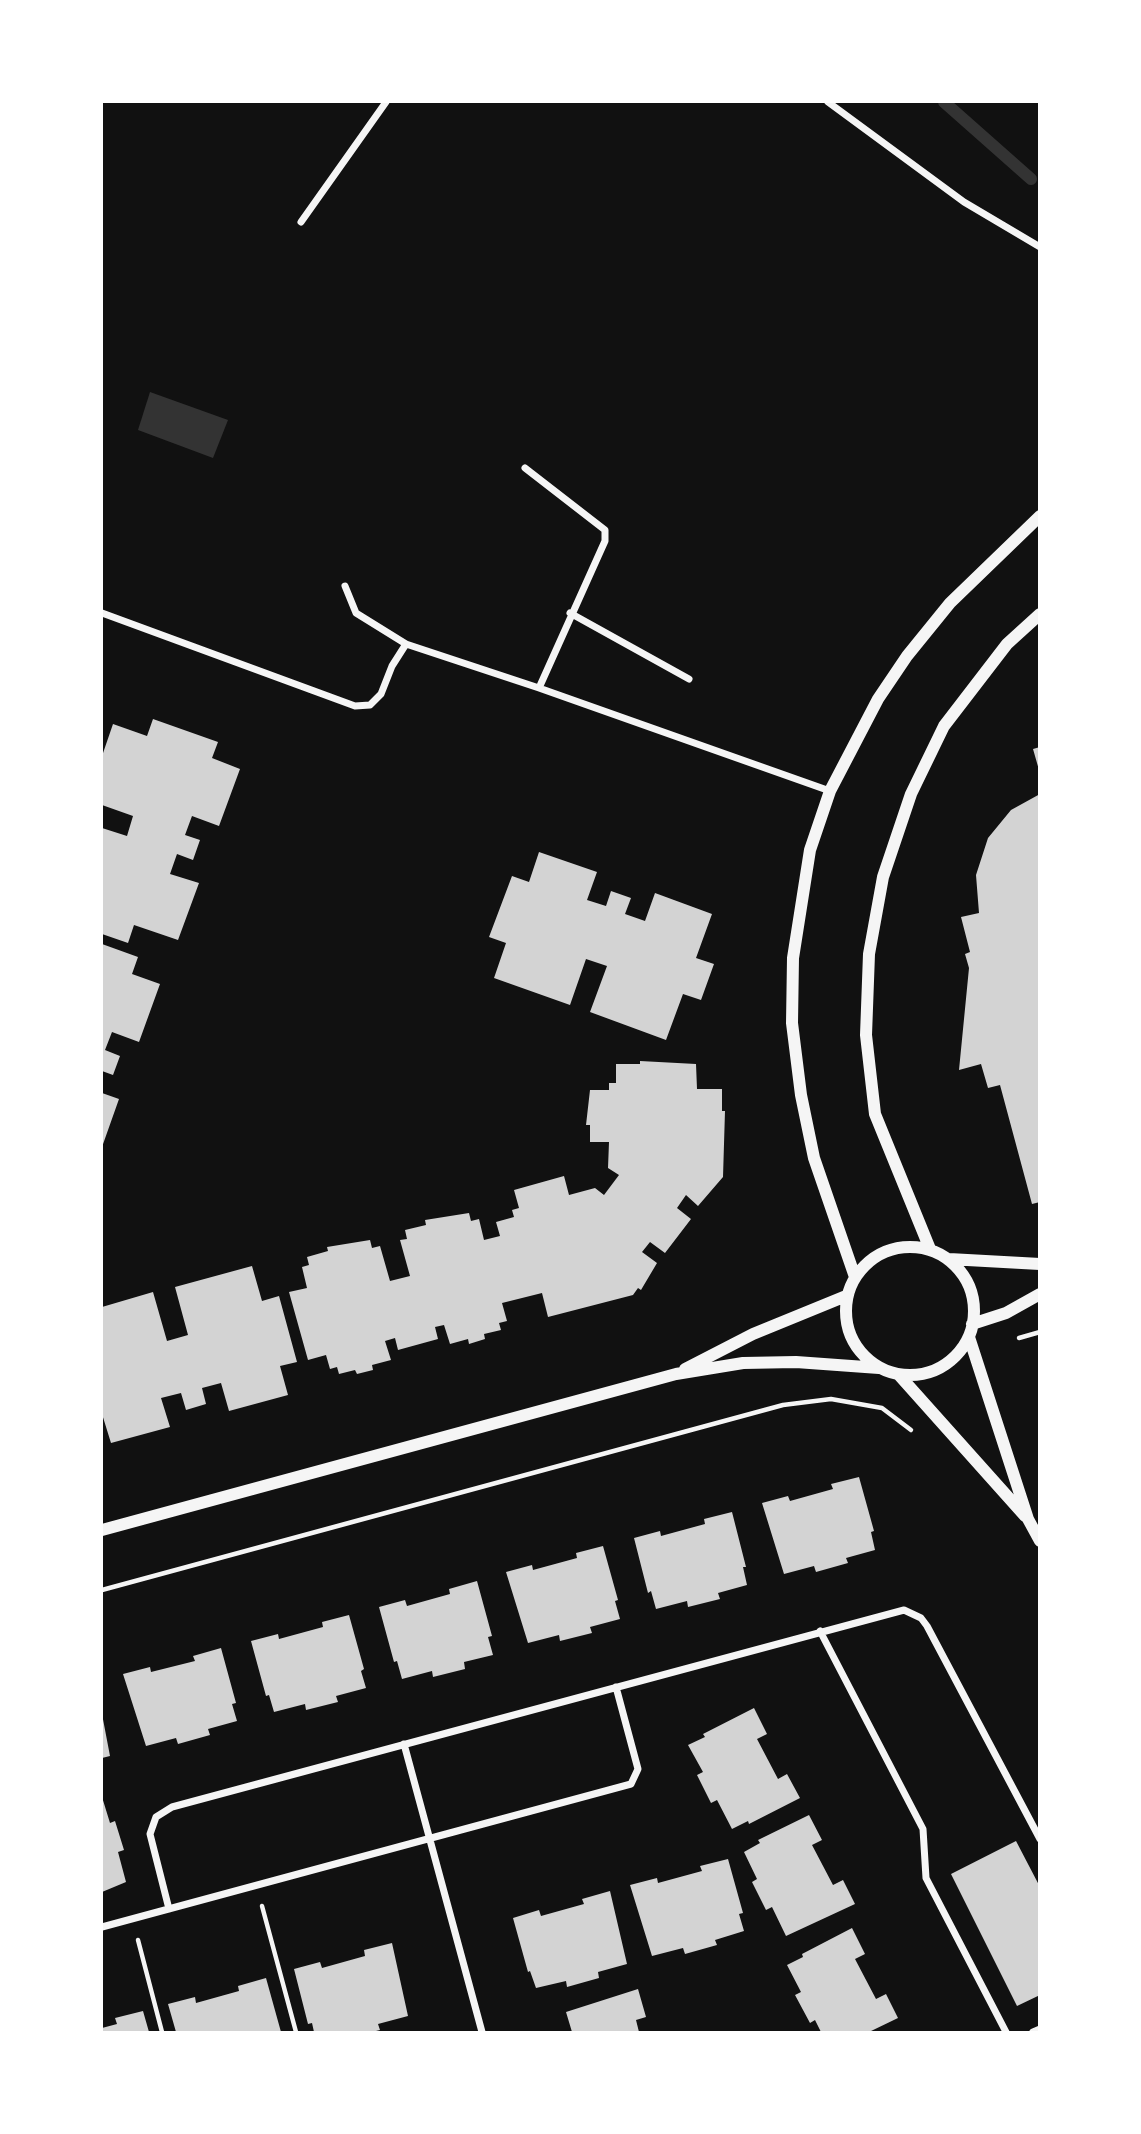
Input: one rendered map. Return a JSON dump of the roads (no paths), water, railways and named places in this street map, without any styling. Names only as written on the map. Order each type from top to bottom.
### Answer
[{"type":"street","points":[[301,222],[386,102]]},
{"type":"street","points":[[828,102],[964,202],[1040,247]]},
{"type":"street","points":[[526,468],[605,530],[605,541],[570,613],[539,688]]},
{"type":"street","points":[[855,1277],[814,1158],[801,1095],[792,1023],[793,958],[810,850],[830,791],[878,699],[907,656],[950,603],[1040,516]]},
{"type":"street","points":[[345,586],[356,613],[406,644],[830,791]]},
{"type":"street","points":[[102,613],[355,706],[370,705],[381,694],[392,666],[406,644]]},
{"type":"street","points":[[570,613],[689,679]]},
{"type":"street","points":[[930,1249],[875,1114],[866,1035],[869,954],[887,866],[911,794],[944,726],[1007,644],[1040,614]]},
{"type":"street","points":[[879,1368],[862,1355],[851,1337],[845,1317],[846,1296],[855,1277],[869,1261],[888,1250],[909,1246],[930,1249],[949,1259],[964,1275],[973,1295],[971,1330],[1028,1518],[1040,1541]]},
{"type":"street","points":[[949,1259],[1040,1264]]},
{"type":"street","points":[[102,1530],[676,1374],[743,1363],[796,1362],[879,1368],[899,1375],[920,1375],[940,1368],[958,1355],[971,1330],[1040,1294]]},
{"type":"street","points":[[676,1374],[753,1334],[846,1296]]},
{"type":"street","points":[[899,1375],[1028,1518]]},
{"type":"street","points":[[169,1909],[150,1834],[156,1818],[163,1811],[904,1610],[921,1618],[1040,1839]]},
{"type":"street","points":[[820,1631],[923,1829],[926,1878],[1006,2032]]},
{"type":"street","points":[[102,1927],[631,1784],[638,1769],[616,1687]]},
{"type":"street","points":[[404,1744],[482,2032]]},
{"type":"street","points":[[1033,2032],[1040,2029]]},
{"type":"waterway","points":[[944,102],[1031,179]]}]
